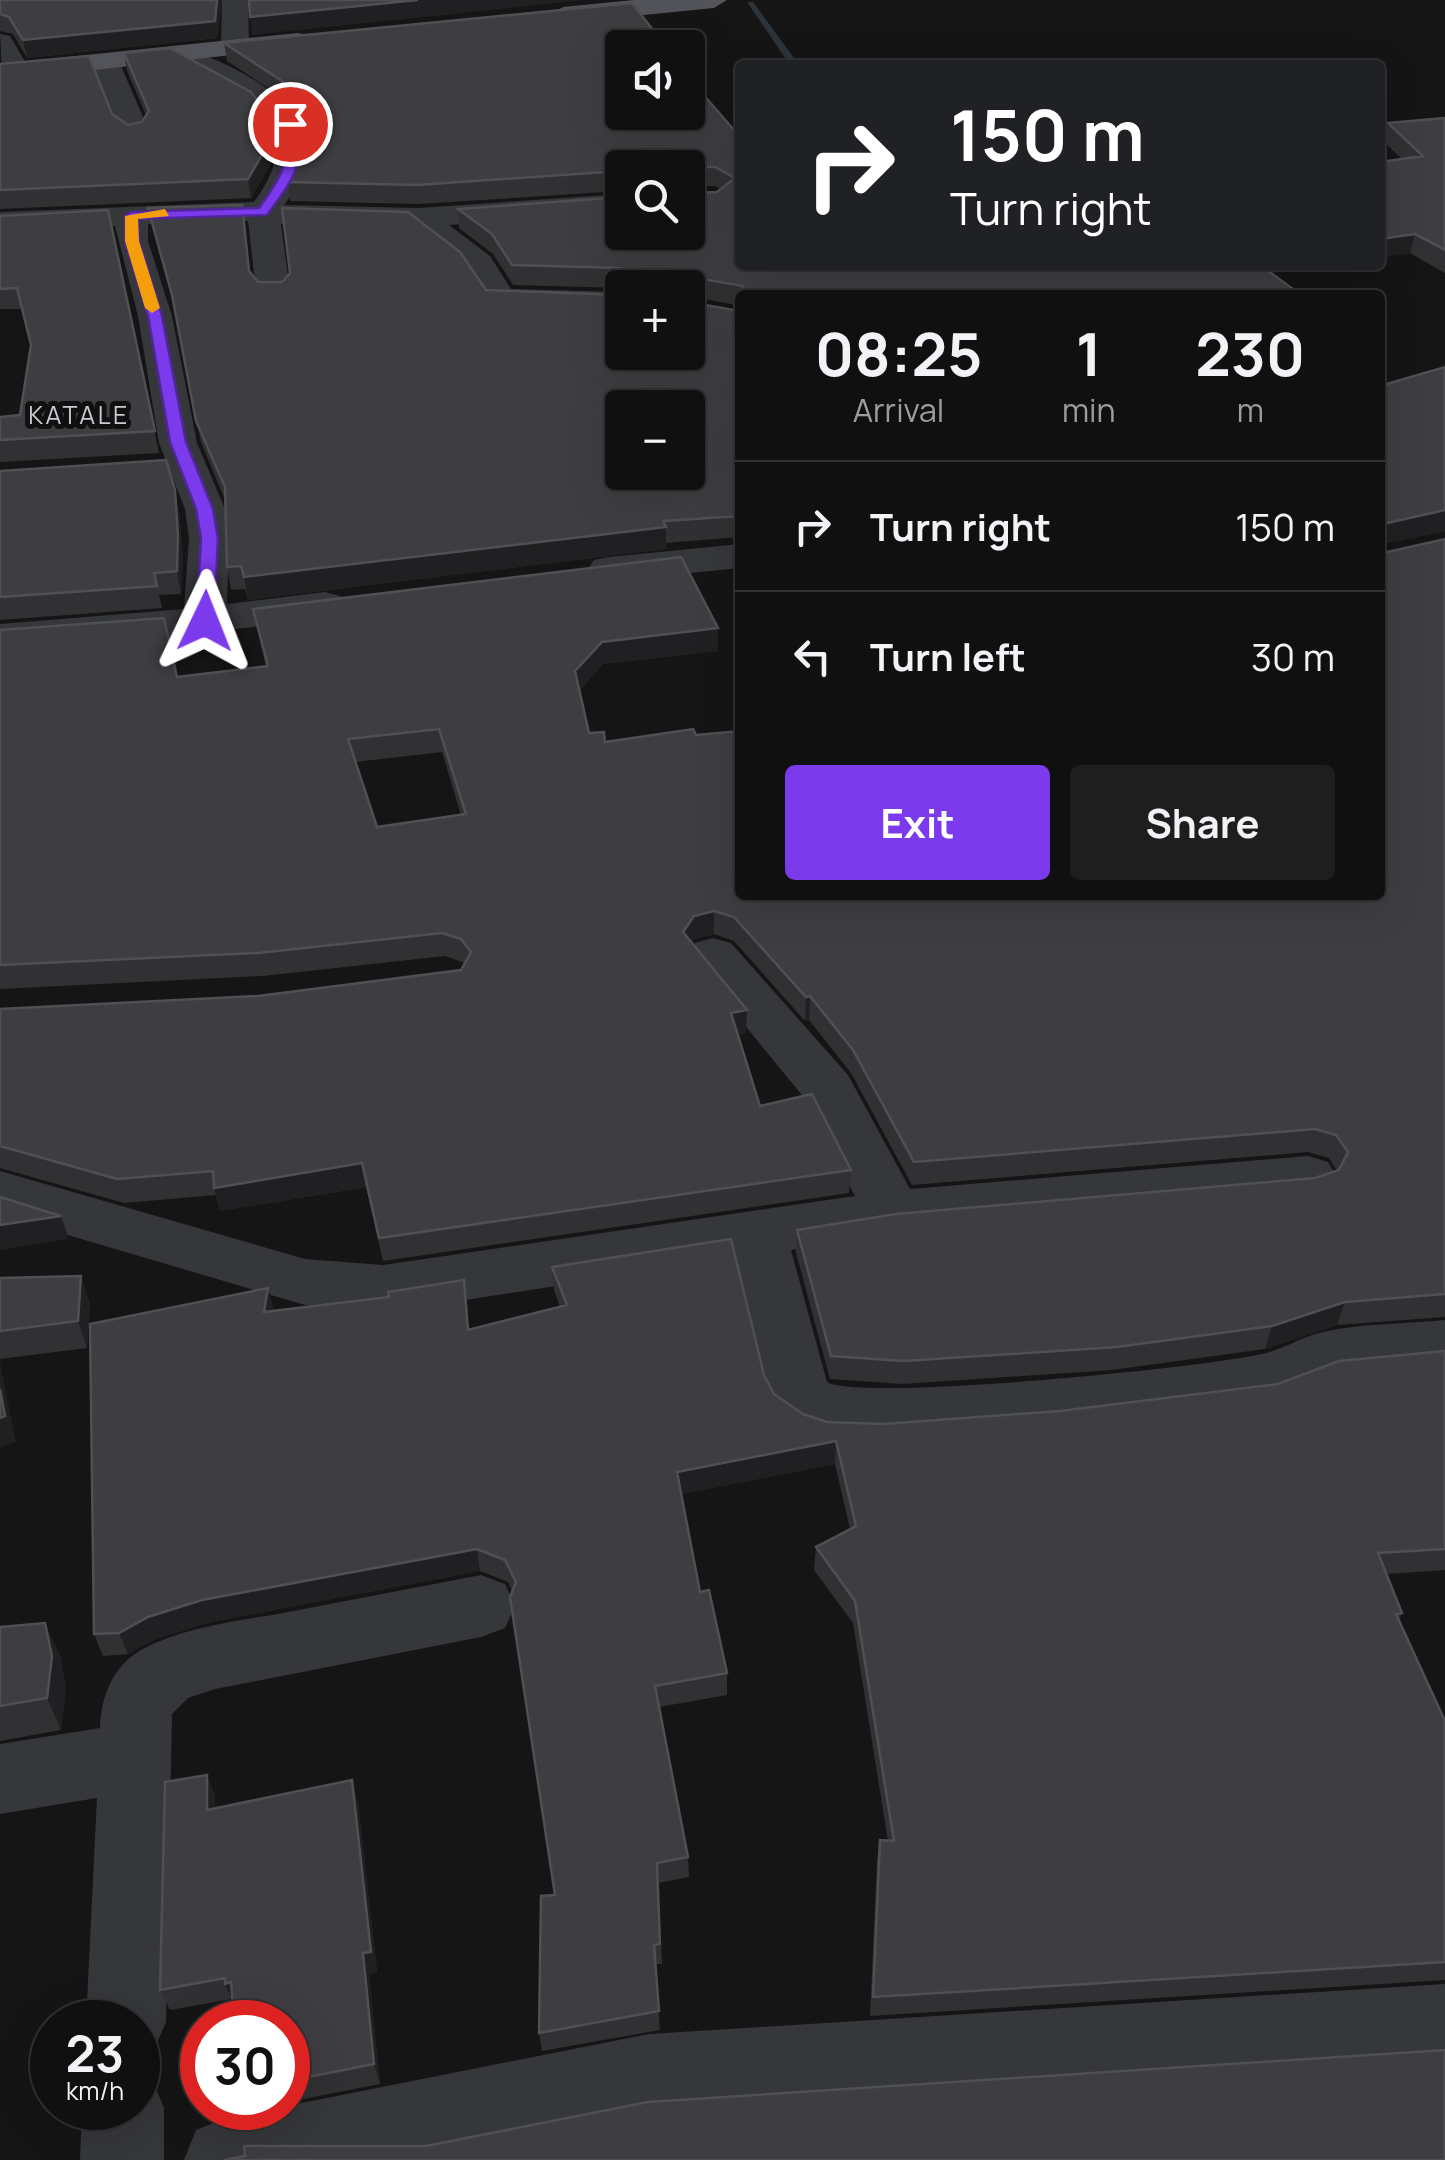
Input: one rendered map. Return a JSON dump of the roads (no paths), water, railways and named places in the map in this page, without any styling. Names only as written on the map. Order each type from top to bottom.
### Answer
[{"type":"main road","points":[[531,18],[714,0]]},
{"type":"main road","points":[[8,71],[328,38]]},
{"type":"street","points":[[235,0],[235,48]]},
{"type":"street","points":[[0,42],[8,71]]},
{"type":"street","points":[[178,54],[274,106],[290,124],[296,154],[288,176],[263,212],[273,291]]},
{"type":"street","points":[[105,62],[134,131]]},
{"type":"street","points":[[0,222],[263,212],[312,218],[419,218],[605,204]]},
{"type":"street","points":[[131,216],[132,241],[155,316],[178,442],[204,509],[209,538],[205,621]]},
{"type":"street","points":[[419,218],[478,263],[500,300],[605,300]]},
{"type":"street","points":[[148,470],[186,465]]},
{"type":"street","points":[[578,573],[735,557]]},
{"type":"street","points":[[0,637],[205,621],[357,601]]},
{"type":"street","points":[[712,954],[828,1089],[893,1212]]},
{"type":"street","points":[[0,1193],[305,1282],[352,1287],[424,1285],[893,1212],[1308,1177]]},
{"type":"street","points":[[757,1231],[798,1397],[826,1415],[882,1417],[1056,1404],[1270,1378],[1325,1356],[1445,1345]]},
{"type":"street","points":[[127,2000],[137,1702],[164,1674],[214,1657],[481,1606]]},
{"type":"street","points":[[0,1779],[135,1757]]},
{"type":"street","points":[[226,2160],[649,2076],[1445,2024]]},
{"type":"street","points":[[122,2160],[123,2130]]},
{"type":"waterway","points":[[750,4],[791,60]]},
{"type":"district","name":"KATALE","points":[[79,414]]}]
